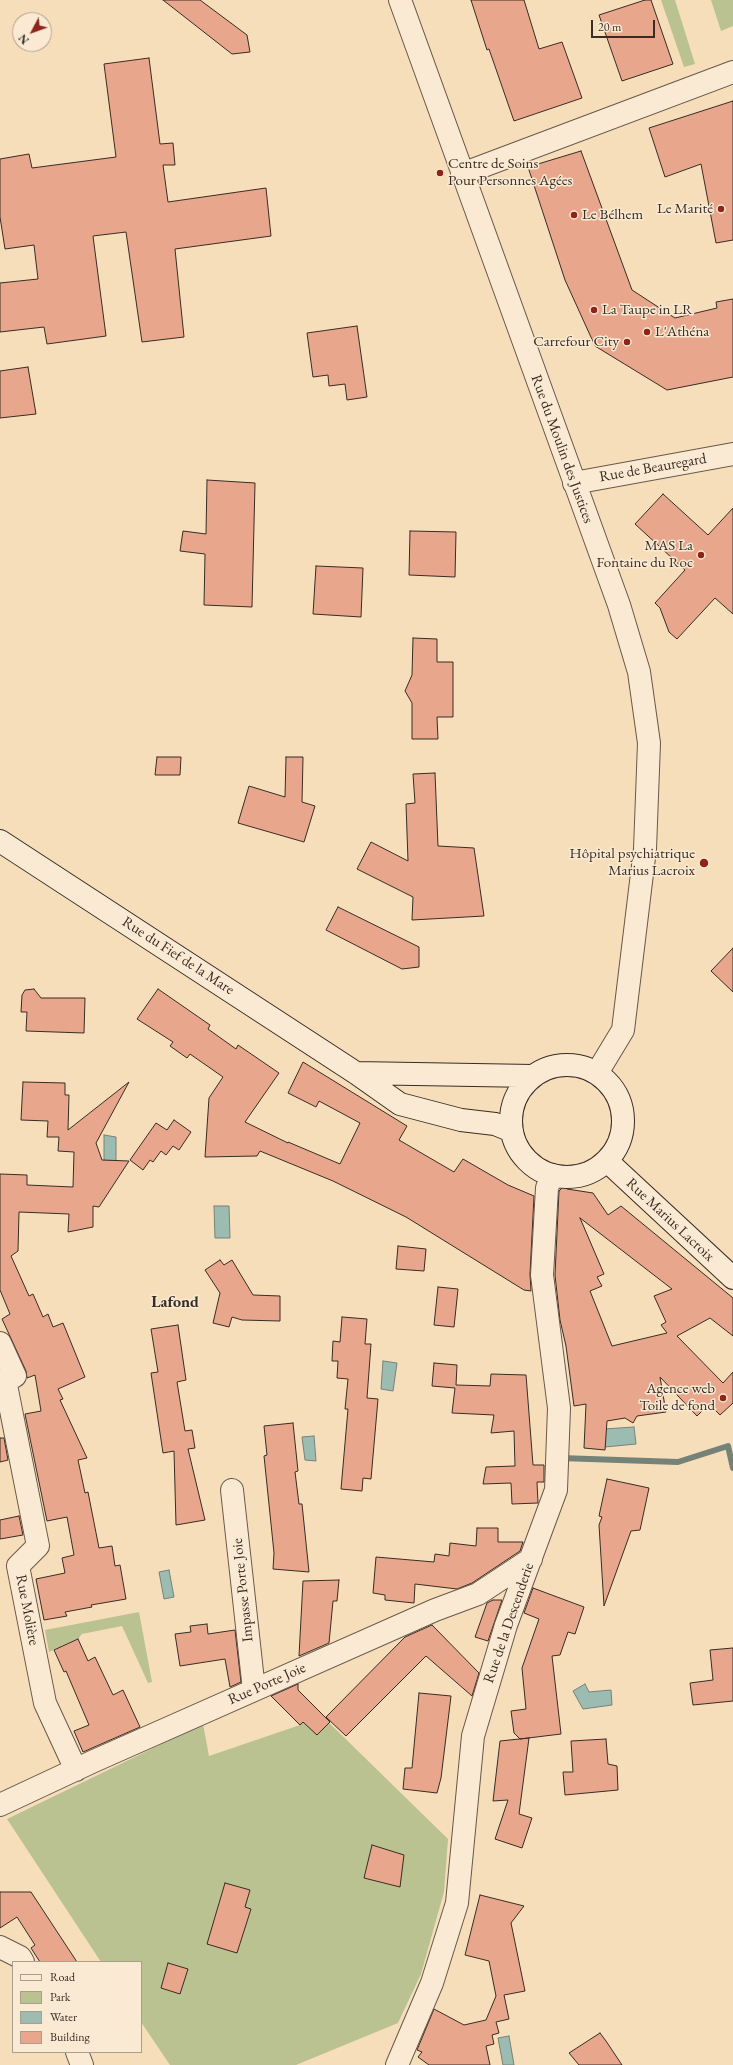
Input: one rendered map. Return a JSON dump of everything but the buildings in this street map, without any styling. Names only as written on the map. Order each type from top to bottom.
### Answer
[{"type":"street","name":"Rue du Moulin des Justices","points":[[400,0],[619,605],[638,672],[649,743],[645,849],[623,1030],[597,1073]]},
{"type":"street","points":[[462,174],[733,72]]},
{"type":"street","name":"Rue de Beauregard","points":[[574,483],[733,454]]},
{"type":"street","name":"Rue du Fief de la Mare","points":[[0,841],[356,1072],[400,1104],[462,1120],[495,1124],[512,1130]]},
{"type":"street","points":[[565,1064],[582,1066],[597,1073],[618,1095],[623,1112],[623,1130],[620,1141],[608,1161],[596,1170],[582,1175],[567,1177],[552,1175],[538,1168],[526,1158],[517,1146],[512,1130],[511,1115],[515,1100],[522,1087],[533,1076],[548,1068],[565,1064]]},
{"type":"street","points":[[356,1072],[533,1076]]},
{"type":"street","name":"Rue Marius Lacroix","points":[[608,1161],[733,1278]]},
{"type":"street","name":"Rue de la Descenderie","points":[[397,2065],[432,1983],[457,1903],[473,1736],[506,1624],[556,1490],[559,1408],[542,1276],[547,1188],[552,1175]]},
{"type":"street","name":"Rue Molière","points":[[0,1343],[15,1376],[3,1381],[38,1546],[18,1566],[45,1703],[76,1770]]},
{"type":"street","name":"Impasse Porte Joie","points":[[232,1490],[254,1690]]},
{"type":"street","name":"Rue Porte Joie","points":[[0,1805],[435,1610],[478,1594],[531,1560]]},
{"type":"street","points":[[77,2053],[82,2065]]},
{"type":"green space","points":[[661,0],[675,0],[695,64],[684,67]]},
{"type":"green space","points":[[711,0],[733,0],[733,26],[721,31]]},
{"type":"green space","points":[[139,1612],[152,1682],[148,1683],[122,1626],[82,1634],[78,1639],[49,1652],[45,1630]]},
{"type":"green space","points":[[316,1710],[448,1839],[444,1892],[421,1974],[398,2023],[296,2065],[170,2065],[142,2023],[142,1961],[100,1961],[7,1819],[203,1724],[209,1756],[300,1725]]},
{"type":"water","points":[[104,1135],[116,1137],[116,1161],[104,1161]]},
{"type":"water","points":[[214,1206],[229,1206],[230,1238],[215,1238]]},
{"type":"water","points":[[383,1361],[397,1363],[393,1391],[381,1389]]},
{"type":"water","points":[[634,1427],[636,1444],[605,1447],[604,1429]]},
{"type":"water","points":[[314,1436],[316,1461],[305,1460],[302,1437]]},
{"type":"water","points":[[169,1570],[174,1597],[164,1599],[159,1572]]},
{"type":"water","points":[[585,1684],[589,1692],[611,1690],[612,1705],[583,1709],[573,1691]]},
{"type":"water","points":[[509,2036],[514,2065],[503,2065],[498,2038]]},
{"type":"waterway","points":[[560,1458],[678,1462],[728,1446],[733,1468]]},
{"type":"place","name":"Centre de Soins Pour Personnes Agées","points":[[440,173]]},
{"type":"place","name":"Le Marité","points":[[721,209]]},
{"type":"place","name":"Le Bélhem","points":[[574,215]]},
{"type":"place","name":"La Taupe in LR","points":[[594,310]]},
{"type":"place","name":"L'Athéna","points":[[647,332]]},
{"type":"place","name":"Carrefour City","points":[[627,342]]},
{"type":"place","name":"MAS La Fontaine du Roc","points":[[701,555]]},
{"type":"place","name":"Hôpital psychiatrique Marius Lacroix","points":[[704,863]]},
{"type":"place","name":"Agence web Toile de fond","points":[[723,1398]]},
{"type":"district","name":"Lafond","points":[[175,1303]]}]
